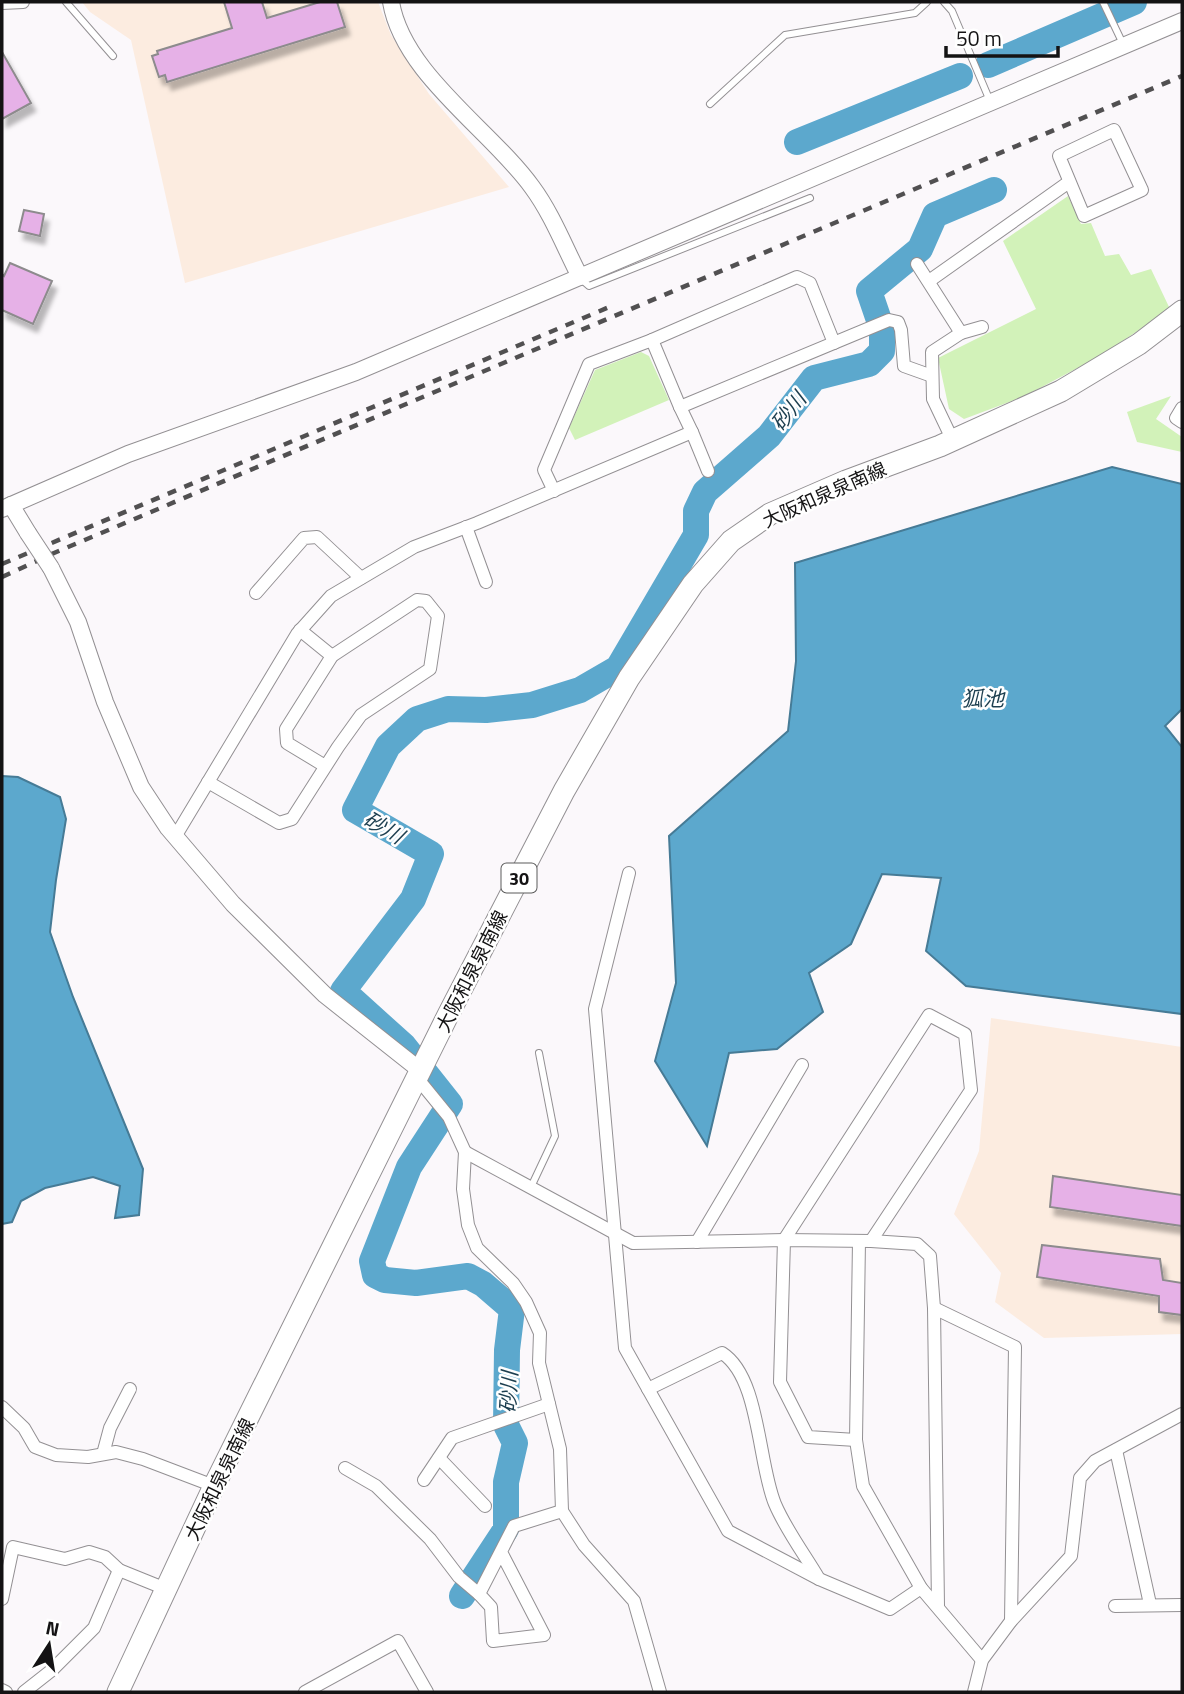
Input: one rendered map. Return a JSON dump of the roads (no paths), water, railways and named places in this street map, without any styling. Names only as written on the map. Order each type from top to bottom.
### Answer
[{"type":"main road","name":"大阪和泉泉南線","points":[[118,1692],[214,1486],[564,790],[629,678],[693,584],[731,541],[770,514],[846,481],[953,441],[1061,391],[1139,344],[1182,312]]},
{"type":"street","points":[[2,3],[23,2]]},
{"type":"street","points":[[391,2],[401,31],[434,81],[533,188],[580,277]]},
{"type":"street","points":[[660,1692],[634,1601],[584,1545],[562,1511],[560,1449],[539,1363],[540,1333],[513,1283],[477,1248],[468,1225],[463,1189],[465,1152],[449,1117],[420,1075],[325,995],[233,904],[175,837],[141,787],[105,702],[78,622],[51,568],[29,533],[4,507],[128,454],[356,372],[1182,21]]},
{"type":"street","points":[[1114,130],[1142,190],[1084,216],[1069,182],[1059,156],[1114,130]]},
{"type":"street","points":[[929,281],[1069,182]]},
{"type":"street","points":[[917,264],[961,333]]},
{"type":"street","points":[[554,491],[544,470],[589,364],[652,340],[797,277],[810,283],[834,343]]},
{"type":"street","points":[[680,407],[890,320],[898,322],[901,330],[904,366],[932,376]]},
{"type":"street","points":[[953,441],[933,399],[932,352],[961,333],[982,327]]},
{"type":"street","points":[[652,340],[708,471]]},
{"type":"street","points":[[1182,408],[1176,418],[1182,422]]},
{"type":"street","points":[[175,837],[300,630],[331,596],[414,547],[692,432]]},
{"type":"street","points":[[466,527],[486,582]]},
{"type":"street","points":[[257,593],[304,538],[317,537],[361,578]]},
{"type":"street","points":[[208,782],[279,823],[292,819],[361,715],[430,669],[438,616],[426,601],[416,600],[332,656],[286,729],[287,743],[325,766]]},
{"type":"street","points":[[300,630],[332,656]]},
{"type":"street","points":[[629,873],[595,1009],[625,1348],[728,1531],[819,1579],[890,1609],[921,1588]]},
{"type":"street","points":[[856,1440],[808,1437],[780,1382],[784,1240],[929,1015],[965,1034],[971,1090],[865,1241],[856,1440],[863,1486],[921,1588],[982,1660]]},
{"type":"street","points":[[697,1241],[802,1065]]},
{"type":"street","points":[[465,1152],[633,1243],[865,1241],[917,1244],[930,1256],[934,1308],[937,1606]]},
{"type":"street","points":[[934,1308],[1015,1347],[1011,1621]]},
{"type":"street","points":[[648,1389],[722,1353],[732,1360],[742,1376],[750,1402],[774,1503],[819,1579]]},
{"type":"street","points":[[103,1454],[110,1428],[130,1389]]},
{"type":"street","points":[[424,1480],[452,1438],[549,1404]]},
{"type":"street","points":[[2,1407],[24,1428],[35,1447],[56,1455],[88,1457],[116,1452],[143,1459],[214,1486]]},
{"type":"street","points":[[974,1692],[982,1660],[1011,1621],[1071,1556],[1080,1478],[1095,1461],[1182,1414]]},
{"type":"street","points":[[1116,1450],[1150,1604]]},
{"type":"street","points":[[439,1458],[485,1506]]},
{"type":"street","points":[[345,1468],[376,1486],[430,1539],[459,1577],[491,1607],[493,1641],[544,1635],[501,1552]]},
{"type":"street","points":[[479,1594],[514,1527],[562,1511]]},
{"type":"street","points":[[2,1599],[13,1548],[65,1559],[89,1552],[105,1557],[119,1570],[166,1589]]},
{"type":"street","points":[[24,1692],[52,1670],[94,1628],[119,1570]]},
{"type":"street","points":[[1115,1606],[1182,1605]]},
{"type":"street","points":[[305,1692],[398,1641],[427,1692]]},
{"type":"lane","points":[[66,2],[113,56]]},
{"type":"lane","points":[[710,104],[785,35],[915,13],[927,2]]},
{"type":"lane","points":[[944,2],[952,11],[991,104]]},
{"type":"lane","points":[[1103,2],[1125,46]]},
{"type":"lane","points":[[580,277],[589,286],[810,198]]},
{"type":"lane","points":[[531,1187],[555,1136],[539,1053]]},
{"type":"water","name":"狐池","points":[[1112,467],[1182,484],[1182,709],[1165,726],[1182,747],[1182,1014],[966,986],[926,951],[941,878],[882,874],[851,944],[809,973],[823,1012],[777,1049],[729,1053],[707,1146],[655,1061],[676,983],[669,836],[788,731],[796,661],[795,563]]},
{"type":"water","points":[[2,776],[18,777],[60,797],[66,819],[50,932],[73,997],[143,1169],[139,1215],[115,1218],[120,1186],[93,1177],[45,1188],[21,1201],[12,1222],[2,1224]]},
{"type":"waterway","name":"砂川","points":[[988,65],[1134,2]]},
{"type":"waterway","name":"砂川","points":[[797,142],[960,76]]},
{"type":"waterway","name":"砂川","points":[[462,1596],[506,1529],[506,1482],[515,1443],[506,1425],[507,1350],[512,1309],[483,1284],[468,1276],[416,1283],[385,1280],[375,1275],[372,1261],[409,1167],[450,1104],[404,1046],[343,991],[413,899],[431,854],[355,810],[388,746],[417,719],[448,709],[486,710],[532,705],[580,690],[618,668],[696,535],[696,511],[705,492],[769,436],[814,378],[869,364],[882,351],[882,329],[869,291],[920,249],[935,215],[994,190]]},
{"type":"railway","points":[[2,577],[1182,76]]},
{"type":"railway","points":[[2,564],[614,305]]}]
